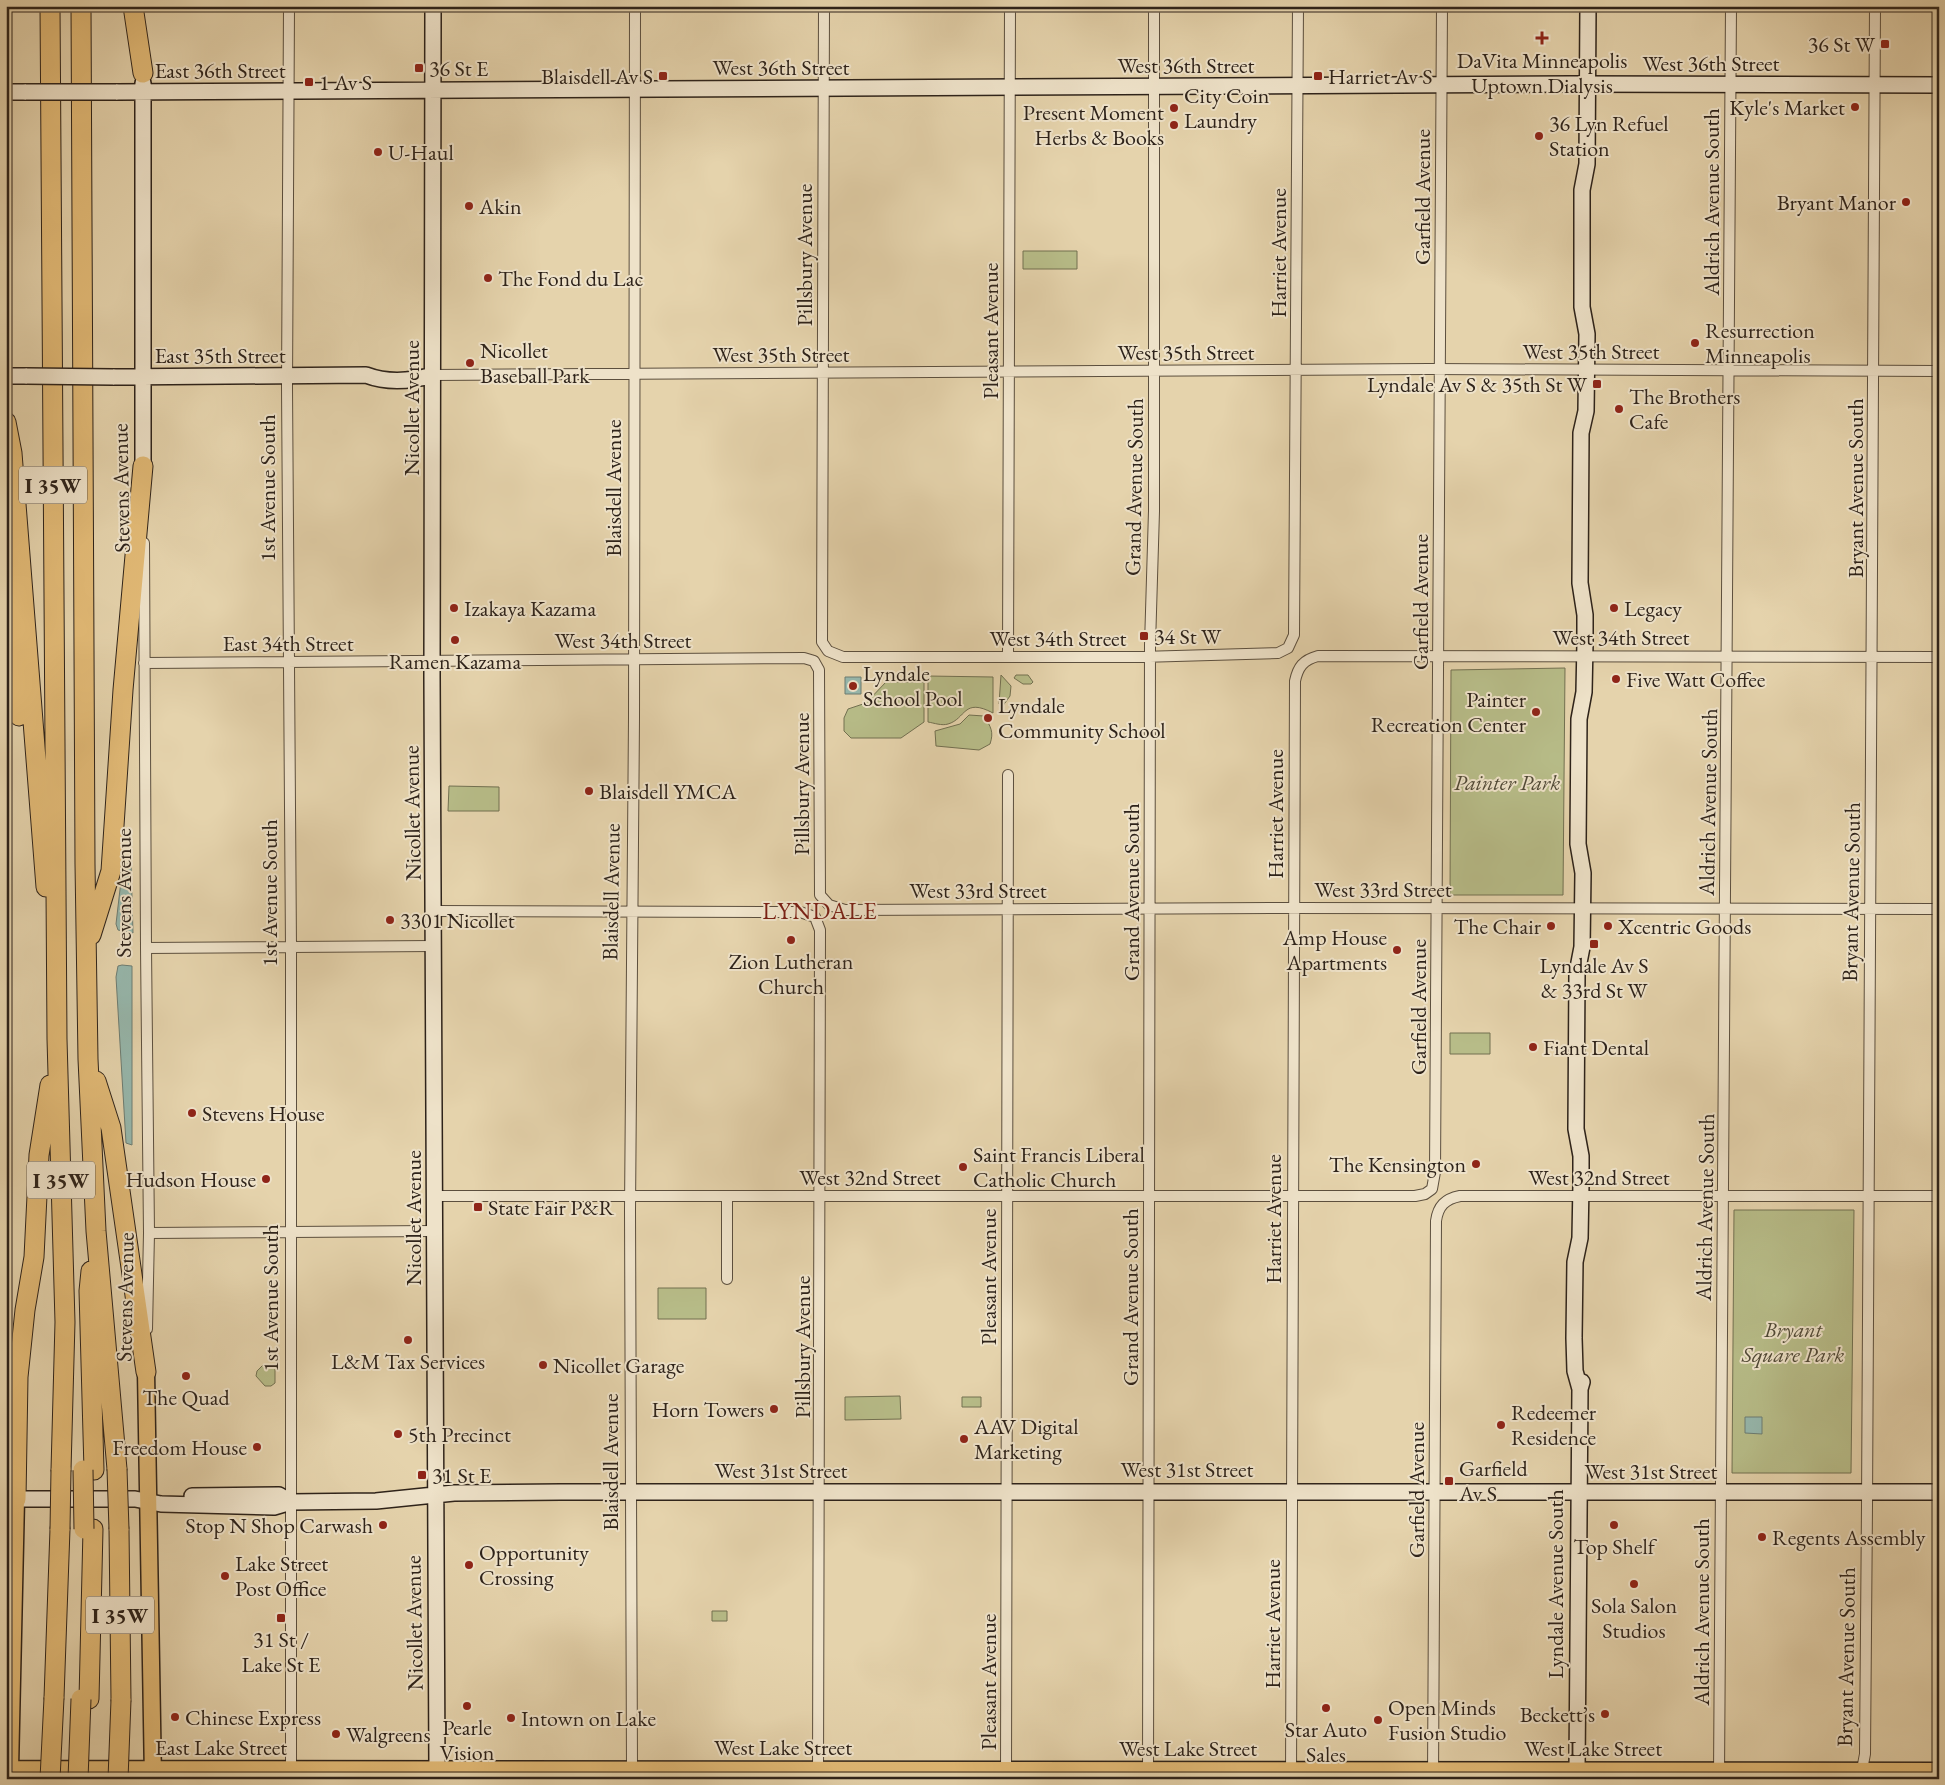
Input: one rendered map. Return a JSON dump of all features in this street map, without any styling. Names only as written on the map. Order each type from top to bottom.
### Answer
[{"type":"highway","name":"I 35W","points":[[50,6],[57,1039],[65,1322],[60,1529],[50,1779]]},
{"type":"highway","name":"I 35W","points":[[81,6],[88,1059],[96,1231],[117,1469],[121,1700],[118,1779]]},
{"type":"highway","points":[[133,6],[143,83]]},
{"type":"highway","points":[[6,422],[12,453],[42,850]]},
{"type":"highway","points":[[86,950],[111,871],[124,681],[142,466]]},
{"type":"highway","points":[[6,575],[20,718],[42,850],[57,965]]},
{"type":"highway","points":[[11,1499],[18,1378],[25,1310],[34,1257],[39,1155],[57,1039]]},
{"type":"highway","points":[[88,1059],[111,1128],[146,1372]]},
{"type":"highway","points":[[86,1779],[85,1699],[89,1529],[88,1291],[96,1231]]},
{"type":"highway","points":[[65,1322],[80,1380],[89,1470]]},
{"type":"highway","points":[[78,1779],[85,1699]]},
{"type":"main road","name":"Stevens Avenue","points":[[146,1372],[147,1500],[151,1539],[153,1774]]},
{"type":"main road","points":[[8,1772],[11,1499]]},
{"type":"main road","name":"West Lake Street","points":[[437,1770],[632,1774],[1291,1775],[1861,1775],[1939,1771]]},
{"type":"main road","name":"East Lake Street","points":[[8,1772],[291,1774],[437,1770]]},
{"type":"street","name":"Stevens Avenue","points":[[142,6],[142,466],[149,1233],[146,1372]]},
{"type":"street","name":"1st Avenue South","points":[[289,6],[287,376],[291,947],[291,1774]]},
{"type":"street","name":"Nicollet Avenue","points":[[433,6],[432,661],[435,1196],[434,1494],[437,1770]]},
{"type":"street","name":"Blaisdell Avenue","points":[[632,1774],[630,1196],[634,659],[634,6]]},
{"type":"street","name":"Pillsbury Avenue","points":[[824,6],[822,642],[828,651]]},
{"type":"street","name":"Pleasant Avenue","points":[[1008,656],[1010,6]]},
{"type":"street","name":"Grand Avenue South","points":[[1148,1774],[1150,657],[1155,371],[1154,6]]},
{"type":"street","name":"Harriet Avenue","points":[[1288,648],[1294,635],[1298,6]]},
{"type":"street","name":"Garfield Avenue","points":[[1425,1194],[1432,1189],[1436,1172],[1442,6]]},
{"type":"street","name":"Lyndale Avenue South","points":[[1576,1775],[1580,1389],[1575,1372],[1574,1338],[1575,1257],[1580,1238],[1581,1156],[1576,1129],[1577,983],[1582,947],[1583,873],[1578,844],[1579,719],[1584,692],[1585,655],[1585,615],[1580,583],[1581,429],[1586,410],[1587,334],[1591,311],[1592,199],[1592,184],[1587,164],[1588,6]]},
{"type":"street","name":"Aldrich Avenue South","points":[[1719,1775],[1731,6]]},
{"type":"street","name":"Bryant Avenue South","points":[[1861,1775],[1864,1754],[1867,1492],[1875,370],[1875,6]]},
{"type":"street","name":"East 36th Street","points":[[6,92],[116,92],[143,83],[289,91],[434,90]]},
{"type":"street","name":"West 36th Street","points":[[434,90],[1588,84],[1939,85]]},
{"type":"street","name":"West 35th Street","points":[[433,371],[823,373],[1440,370],[1939,371]]},
{"type":"street","name":"East 35th Street","points":[[6,376],[366,376],[377,371],[433,371]]},
{"type":"street","name":"West 34th Street","points":[[828,651],[843,657],[1150,657],[1267,654],[1278,653],[1288,648]]},
{"type":"street","name":"West 34th Street","points":[[1304,662],[1318,656],[1438,655],[1939,657]]},
{"type":"street","name":"West 34th Street","points":[[432,661],[804,658],[814,661]]},
{"type":"street","name":"East 34th Street","points":[[144,663],[432,661]]},
{"type":"street","name":"Pillsbury Avenue","points":[[814,661],[820,670],[820,895],[828,905]]},
{"type":"street","name":"Harriet Avenue","points":[[1291,1775],[1295,681],[1297,671],[1304,662]]},
{"type":"street","name":"Pleasant Avenue","points":[[1006,1774],[1006,908],[1008,775]]},
{"type":"street","name":"West 33rd Street","points":[[828,905],[845,910],[1006,908],[1939,909]]},
{"type":"street","points":[[434,911],[632,911]]},
{"type":"street","name":"Pillsbury Avenue","points":[[632,911],[800,912],[815,917],[820,930],[818,1774]]},
{"type":"street","points":[[146,948],[434,946]]},
{"type":"street","name":"West 32nd Street","points":[[435,1196],[1415,1196],[1425,1194]]},
{"type":"street","points":[[727,1196],[727,1279]]},
{"type":"street","name":"West 32nd Street","points":[[1442,1203],[1450,1198],[1460,1196],[1939,1196]]},
{"type":"street","name":"Garfield Avenue","points":[[1433,1775],[1436,1221],[1437,1212],[1442,1203]]},
{"type":"street","points":[[149,1233],[434,1231]]},
{"type":"street","name":"West 31st Street","points":[[11,1499],[147,1500],[161,1504],[274,1506],[291,1502],[376,1502],[434,1494],[820,1490],[1939,1492]]},
{"type":"green space","points":[[1023,251],[1077,251],[1077,269],[1023,269]]},
{"type":"green space","name":"Painter Park","points":[[1565,668],[1563,895],[1450,895],[1451,670]]},
{"type":"green space","points":[[1001,675],[1011,686],[1010,696],[1002,707],[999,704]]},
{"type":"green space","points":[[1016,675],[1028,675],[1033,682],[1031,684],[1023,684],[1014,678]]},
{"type":"green space","points":[[928,676],[993,677],[993,713],[976,707],[970,708],[948,724],[941,725],[928,722]]},
{"type":"green space","points":[[886,682],[924,682],[924,722],[901,738],[851,738],[844,731],[844,718],[848,709],[866,703]]},
{"type":"green space","points":[[969,715],[984,716],[991,730],[990,744],[979,750],[936,746],[935,731],[960,724]]},
{"type":"green space","points":[[449,786],[499,787],[499,811],[448,811]]},
{"type":"green space","points":[[1450,1033],[1490,1033],[1490,1054],[1450,1054]]},
{"type":"green space","name":"Bryant Square Park","points":[[1734,1210],[1854,1210],[1851,1473],[1732,1473]]},
{"type":"green space","points":[[658,1288],[706,1288],[706,1319],[658,1319]]},
{"type":"green space","points":[[263,1365],[273,1365],[275,1368],[275,1383],[271,1386],[265,1386],[256,1376],[257,1371]]},
{"type":"green space","points":[[900,1396],[901,1419],[845,1420],[845,1397]]},
{"type":"green space","points":[[962,1397],[981,1397],[981,1407],[962,1407]]},
{"type":"green space","points":[[712,1611],[727,1611],[727,1621],[712,1621]]},
{"type":"water","name":"Lyndale School Pool","points":[[845,677],[861,677],[861,694],[845,694]]},
{"type":"water","points":[[131,863],[133,933],[118,930],[116,924],[122,872],[124,865]]},
{"type":"water","points":[[118,966],[132,966],[132,1145],[126,1143],[116,977]]},
{"type":"water","points":[[1745,1417],[1762,1417],[1762,1434],[1745,1433]]},
{"type":"place","name":"DaVita Minneapolis Uptown Dialysis","points":[[1542,38]]},
{"type":"place","name":"36 St W","points":[[1885,44]]},
{"type":"place","name":"36 St E","points":[[419,68]]},
{"type":"place","name":"Blaisdell Av S","points":[[663,76]]},
{"type":"place","name":"Harriet Av S","points":[[1318,76]]},
{"type":"place","name":"1 Av S","points":[[309,82]]},
{"type":"place","name":"Kyle's Market","points":[[1855,107]]},
{"type":"place","name":"City Coin Laundry","points":[[1174,108]]},
{"type":"place","name":"Present Moment Herbs & Books","points":[[1174,125]]},
{"type":"place","name":"36 Lyn Refuel Station","points":[[1539,136]]},
{"type":"place","name":"U-Haul","points":[[378,152]]},
{"type":"place","name":"Bryant Manor","points":[[1906,202]]},
{"type":"place","name":"Akin","points":[[469,206]]},
{"type":"place","name":"The Fond du Lac","points":[[488,278]]},
{"type":"place","name":"Resurrection Minneapolis","points":[[1695,343]]},
{"type":"place","name":"Nicollet Baseball Park","points":[[470,363]]},
{"type":"place","name":"Lyndale Av S & 35th St W","points":[[1597,384]]},
{"type":"place","name":"The Brothers Cafe","points":[[1619,409]]},
{"type":"place","name":"Izakaya Kazama","points":[[454,608]]},
{"type":"place","name":"Legacy","points":[[1614,608]]},
{"type":"place","name":"34 St W","points":[[1144,636]]},
{"type":"place","name":"Ramen Kazama","points":[[455,640]]},
{"type":"place","name":"Five Watt Coffee","points":[[1616,679]]},
{"type":"place","name":"Lyndale School Pool","points":[[853,686]]},
{"type":"place","name":"Painter Recreation Center","points":[[1536,712]]},
{"type":"place","name":"Lyndale Community School","points":[[988,718]]},
{"type":"place","name":"Blaisdell YMCA","points":[[589,791]]},
{"type":"place","name":"3301 Nicollet","points":[[390,920]]},
{"type":"place","name":"The Chair","points":[[1551,926]]},
{"type":"place","name":"Xcentric Goods","points":[[1608,926]]},
{"type":"place","name":"Zion Lutheran Church","points":[[791,940]]},
{"type":"place","name":"Lyndale Av S & 33rd St W","points":[[1594,944]]},
{"type":"place","name":"Amp House Apartments","points":[[1397,950]]},
{"type":"place","name":"Fiant Dental","points":[[1533,1047]]},
{"type":"place","name":"Stevens House","points":[[192,1113]]},
{"type":"place","name":"The Kensington","points":[[1476,1164]]},
{"type":"place","name":"Saint Francis Liberal Catholic Church","points":[[963,1167]]},
{"type":"place","name":"Hudson House","points":[[266,1179]]},
{"type":"place","name":"State Fair P&R","points":[[478,1207]]},
{"type":"place","name":"L&M Tax Services","points":[[408,1340]]},
{"type":"place","name":"Nicollet Garage","points":[[543,1365]]},
{"type":"place","name":"The Quad","points":[[186,1376]]},
{"type":"place","name":"Horn Towers","points":[[774,1409]]},
{"type":"place","name":"Redeemer Residence","points":[[1501,1425]]},
{"type":"place","name":"5th Precinct","points":[[398,1434]]},
{"type":"place","name":"AAV Digital Marketing","points":[[964,1439]]},
{"type":"place","name":"Freedom House","points":[[257,1447]]},
{"type":"place","name":"31 St E","points":[[422,1475]]},
{"type":"place","name":"Garfield Av S","points":[[1449,1481]]},
{"type":"place","name":"Stop N Shop Carwash","points":[[383,1525]]},
{"type":"place","name":"Top Shelf","points":[[1614,1525]]},
{"type":"place","name":"Regents Assembly","points":[[1762,1537]]},
{"type":"place","name":"Opportunity Crossing","points":[[469,1565]]},
{"type":"place","name":"Lake Street Post Office","points":[[225,1576]]},
{"type":"place","name":"Sola Salon Studios","points":[[1634,1584]]},
{"type":"place","name":"31 St / Lake St E","points":[[281,1618]]},
{"type":"place","name":"Pearle Vision","points":[[467,1706]]},
{"type":"place","name":"Star Auto Sales","points":[[1326,1708]]},
{"type":"place","name":"Beckett’s","points":[[1605,1714]]},
{"type":"place","name":"Chinese Express","points":[[175,1717]]},
{"type":"place","name":"Intown on Lake","points":[[511,1718]]},
{"type":"place","name":"Open Minds Fusion Studio","points":[[1378,1720]]},
{"type":"place","name":"Walgreens","points":[[336,1734]]},
{"type":"district","name":"LYNDALE","points":[[820,910]]}]
